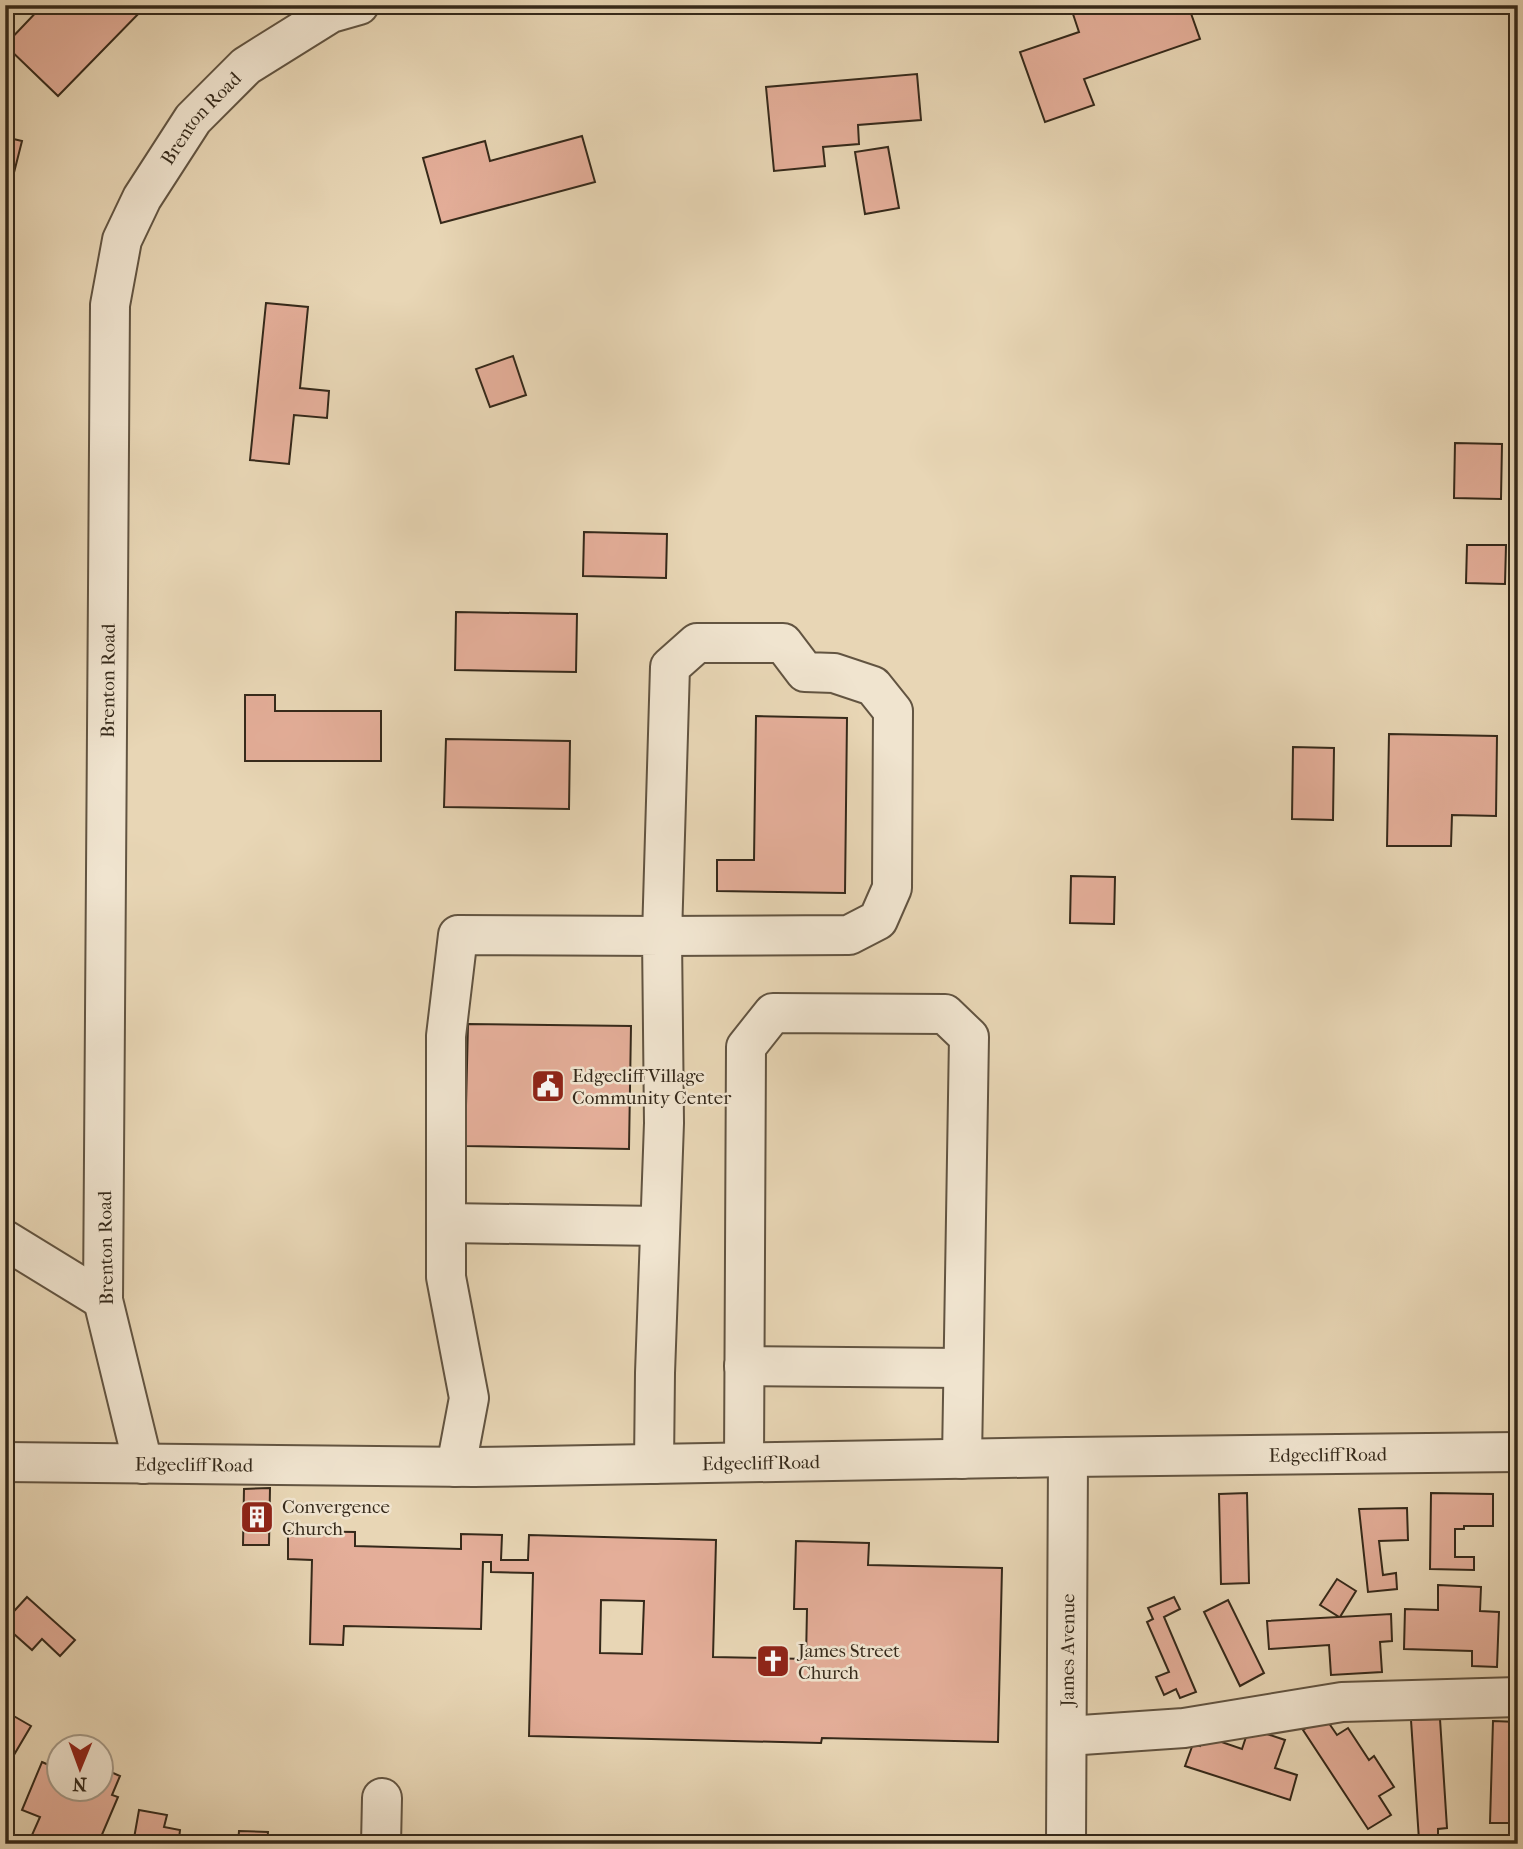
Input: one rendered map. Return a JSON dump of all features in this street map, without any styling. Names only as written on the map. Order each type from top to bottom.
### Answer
[{"type":"street","name":"Brenton Road","points":[[143,1464],[103,1300],[110,305],[122,240],[142,198],[193,119],[246,66],[331,13],[359,5]]},
{"type":"street","points":[[456,1467],[469,1398],[446,1277],[446,1036],[458,934],[662,936],[849,934],[878,920],[892,888],[893,711],[873,686],[834,673],[805,672],[783,643],[697,643],[670,667],[662,936],[664,1123],[654,1464]]},
{"type":"street","points":[[744,1462],[746,1047],[773,1013],[945,1014],[969,1037],[962,1458]]},
{"type":"street","points":[[446,1223],[660,1226]]},
{"type":"street","points":[[5,1240],[103,1300]]},
{"type":"street","points":[[744,1366],[962,1368]]},
{"type":"street","name":"Edgecliff Road","points":[[5,1462],[456,1467],[1518,1452]]},
{"type":"street","name":"James Avenue","points":[[1066,1844],[1068,1457]]},
{"type":"street","points":[[1067,1736],[1184,1728],[1342,1702],[1518,1697]]},
{"type":"street","points":[[381,1844],[382,1798]]},
{"type":"building","points":[[43,5],[147,5],[58,96],[5,45]]},
{"type":"building","points":[[1070,5],[1188,5],[1200,39],[1084,79],[1094,105],[1045,122],[1020,52],[1079,32]]},
{"type":"building","points":[[917,74],[921,120],[858,125],[859,144],[823,147],[825,166],[774,171],[766,87]]},
{"type":"building","points":[[582,136],[595,182],[441,223],[423,158],[485,141],[490,161]]},
{"type":"building","points":[[5,137],[22,141],[5,208]]},
{"type":"building","points":[[888,147],[899,208],[865,214],[855,152]]},
{"type":"building","points":[[266,303],[308,307],[300,388],[329,391],[327,418],[294,415],[289,464],[250,460]]},
{"type":"building","points":[[513,356],[526,395],[490,407],[476,369]]},
{"type":"building","points":[[1455,443],[1502,444],[1501,499],[1454,498]]},
{"type":"building","points":[[584,532],[667,534],[666,578],[583,576]]},
{"type":"building","points":[[1467,545],[1506,545],[1505,584],[1466,583]]},
{"type":"building","points":[[456,612],[577,614],[576,672],[455,670]]},
{"type":"building","points":[[245,695],[275,695],[275,711],[381,711],[381,761],[245,761]]},
{"type":"building","points":[[756,716],[847,718],[845,893],[717,891],[717,860],[754,860]]},
{"type":"building","points":[[1389,734],[1497,736],[1496,816],[1452,815],[1451,846],[1387,846]]},
{"type":"building","points":[[446,739],[570,741],[569,809],[444,807]]},
{"type":"building","points":[[1293,747],[1334,748],[1333,820],[1292,819]]},
{"type":"building","points":[[1071,876],[1115,877],[1114,924],[1070,923]]},
{"type":"building","name":"Edgecliff Village Community Center","points":[[468,1024],[631,1026],[629,1149],[465,1146]]},
{"type":"building","name":"Convergence Church","points":[[270,1488],[269,1545],[243,1545],[244,1489]]},
{"type":"building","points":[[1247,1493],[1249,1583],[1221,1584],[1219,1494]]},
{"type":"building","points":[[1431,1493],[1493,1494],[1493,1526],[1464,1526],[1464,1529],[1455,1529],[1455,1557],[1474,1557],[1474,1570],[1430,1569]]},
{"type":"building","points":[[1407,1508],[1408,1540],[1379,1541],[1383,1575],[1396,1573],[1397,1589],[1368,1592],[1359,1509]]},
{"type":"building","points":[[288,1531],[355,1532],[355,1546],[461,1549],[461,1534],[502,1535],[501,1560],[528,1560],[529,1535],[716,1540],[713,1657],[806,1659],[807,1609],[794,1609],[796,1541],[869,1543],[868,1565],[1002,1568],[998,1742],[822,1738],[821,1743],[529,1736],[533,1573],[491,1572],[491,1562],[483,1562],[481,1629],[344,1626],[343,1645],[310,1644],[312,1560],[288,1559]],"holes":[[[601,1600],[644,1601],[642,1654],[600,1653]]]},
{"type":"building","points":[[1337,1579],[1356,1591],[1340,1617],[1391,1614],[1392,1641],[1380,1642],[1382,1672],[1331,1675],[1329,1645],[1269,1649],[1267,1621],[1339,1617],[1320,1605]]},
{"type":"building","points":[[1438,1585],[1481,1587],[1480,1611],[1499,1612],[1497,1667],[1472,1666],[1472,1651],[1404,1649],[1405,1609],[1438,1610]]},
{"type":"building","points":[[27,1597],[75,1640],[60,1656],[42,1639],[32,1650],[5,1626],[5,1621]]},
{"type":"building","points":[[1174,1597],[1180,1609],[1164,1617],[1196,1692],[1180,1698],[1176,1689],[1164,1695],[1156,1677],[1169,1672],[1147,1622],[1153,1619],[1148,1608]]},
{"type":"building","points":[[1228,1600],[1264,1673],[1240,1686],[1204,1612]]},
{"type":"building","points":[[5,1711],[31,1726],[5,1770]]},
{"type":"building","points":[[1324,1716],[1337,1735],[1348,1728],[1369,1760],[1374,1756],[1394,1787],[1379,1796],[1391,1815],[1368,1829],[1303,1730]]},
{"type":"building","points":[[1440,1719],[1447,1828],[1438,1829],[1438,1839],[1419,1840],[1411,1720]]},
{"type":"building","points":[[1493,1721],[1518,1722],[1517,1823],[1490,1823]]},
{"type":"building","points":[[1249,1728],[1285,1740],[1275,1768],[1297,1775],[1290,1800],[1185,1766],[1193,1744],[1200,1746],[1204,1736],[1242,1749]]},
{"type":"building","points":[[42,1762],[46,1764],[46,1804],[115,1804],[98,1844],[52,1844],[32,1835],[40,1817],[22,1810]]},
{"type":"building","points":[[139,1810],[167,1815],[164,1827],[180,1830],[179,1839],[202,1844],[133,1844]]},
{"type":"building","points":[[239,1831],[268,1832],[267,1844],[238,1844]]},
{"type":"place","name":"Edgecliff Village Community Center","points":[[548,1086]]},
{"type":"place","name":"Convergence Church","points":[[257,1517]]},
{"type":"place","name":"James Street Church","points":[[773,1661]]}]
